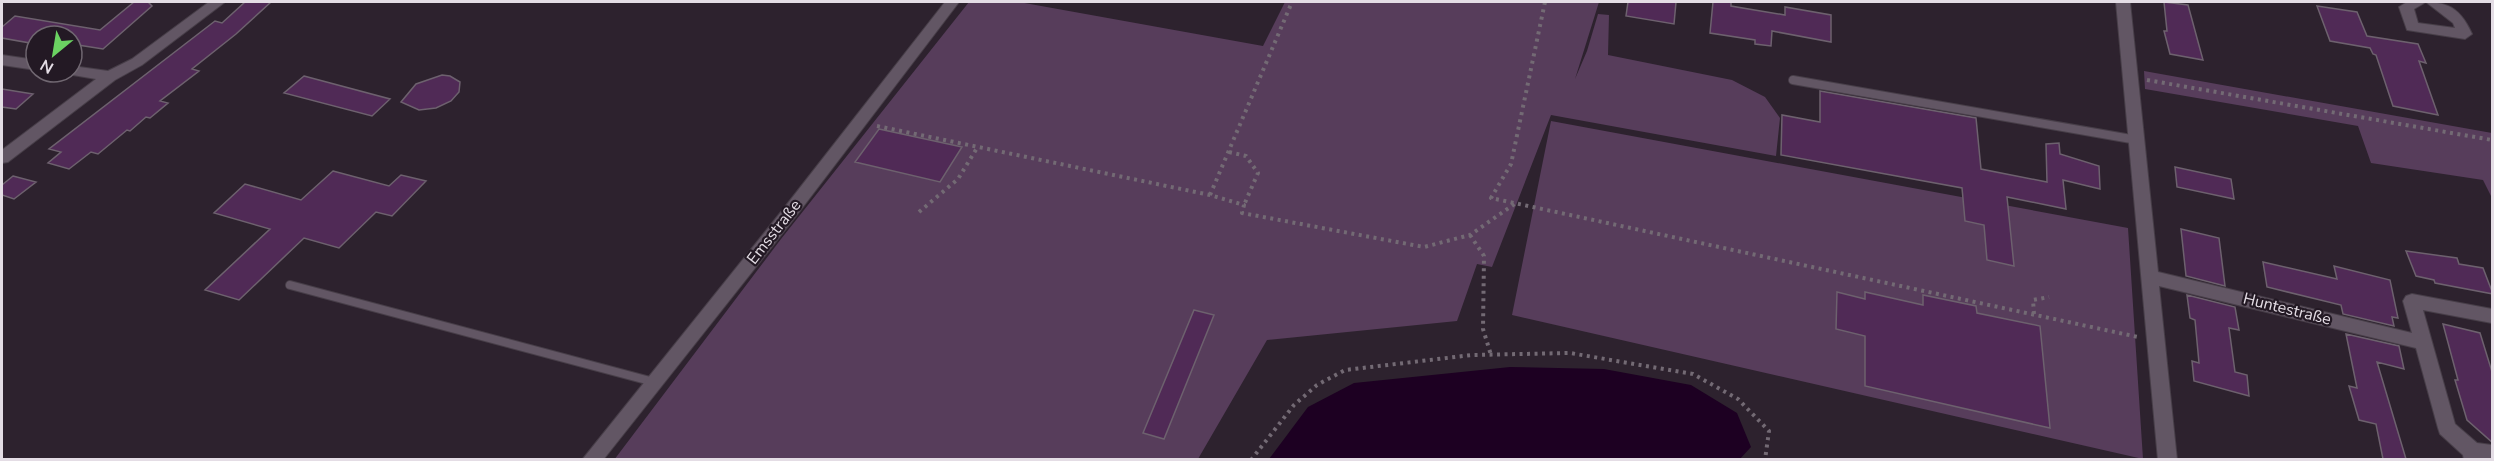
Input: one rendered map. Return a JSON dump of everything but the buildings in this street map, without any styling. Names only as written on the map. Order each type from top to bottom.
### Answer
[{"type":"street","points":[[2,158],[110,76],[137,62],[218,2]]},
{"type":"street","name":"Emsstraße","points":[[591,459],[952,2]]},
{"type":"street","points":[[2123,2],[2168,459]]},
{"type":"street","points":[[2419,2],[2406,7],[2412,27],[2465,34],[2459,20],[2433,2]]},
{"type":"street","points":[[2,60],[24,63]]},
{"type":"street","points":[[84,73],[110,76]]},
{"type":"street","name":"Huntestraße","points":[[2150,277],[2424,343]]},
{"type":"street","points":[[2493,316],[2412,301],[2447,428],[2473,455],[2493,453]]},
{"type":"lane","points":[[1793,80],[2138,140]]},
{"type":"lane","points":[[290,285],[654,382]]},
{"type":"path","points":[[1210,195],[1292,2]]},
{"type":"path","points":[[1545,2],[1511,164],[1491,198],[2156,341]]},
{"type":"path","points":[[2130,78],[2493,140]]},
{"type":"path","points":[[859,122],[1210,195],[1244,205]]},
{"type":"path","points":[[919,212],[958,179],[977,148]]},
{"type":"path","points":[[1229,152],[1246,156],[1258,173],[1242,213],[1395,243],[1424,247],[1470,235],[1516,203]]},
{"type":"path","points":[[1470,235],[1484,256],[1483,329],[1486,345],[1491,355]]},
{"type":"path","points":[[2034,314],[2033,300],[2049,297]]},
{"type":"path","points":[[1251,459],[1294,405],[1317,385],[1345,369],[1491,355],[1570,353],[1693,374],[1738,399],[1769,430],[1766,459]]},
{"type":"shaded area","points":[[969,2],[1019,2],[1263,46],[1285,2],[1599,2],[1575,79],[1587,51],[1598,14],[1609,15],[1608,55],[1732,80],[1765,97],[1780,118],[1776,156],[1551,115],[1492,267],[1477,264],[1457,321],[1267,340],[1198,459],[614,460],[781,239]]},
{"type":"shaded area","points":[[2144,71],[2492,133],[2492,198],[2483,180],[2371,163],[2358,126],[2145,89]]},
{"type":"shaded area","points":[[1551,121],[2128,228],[2143,459],[1512,315]]},
{"type":"shaded area","points":[[1510,367],[1604,369],[1691,385],[1737,413],[1751,447],[1739,460],[1269,459],[1308,407],[1354,383]]}]
